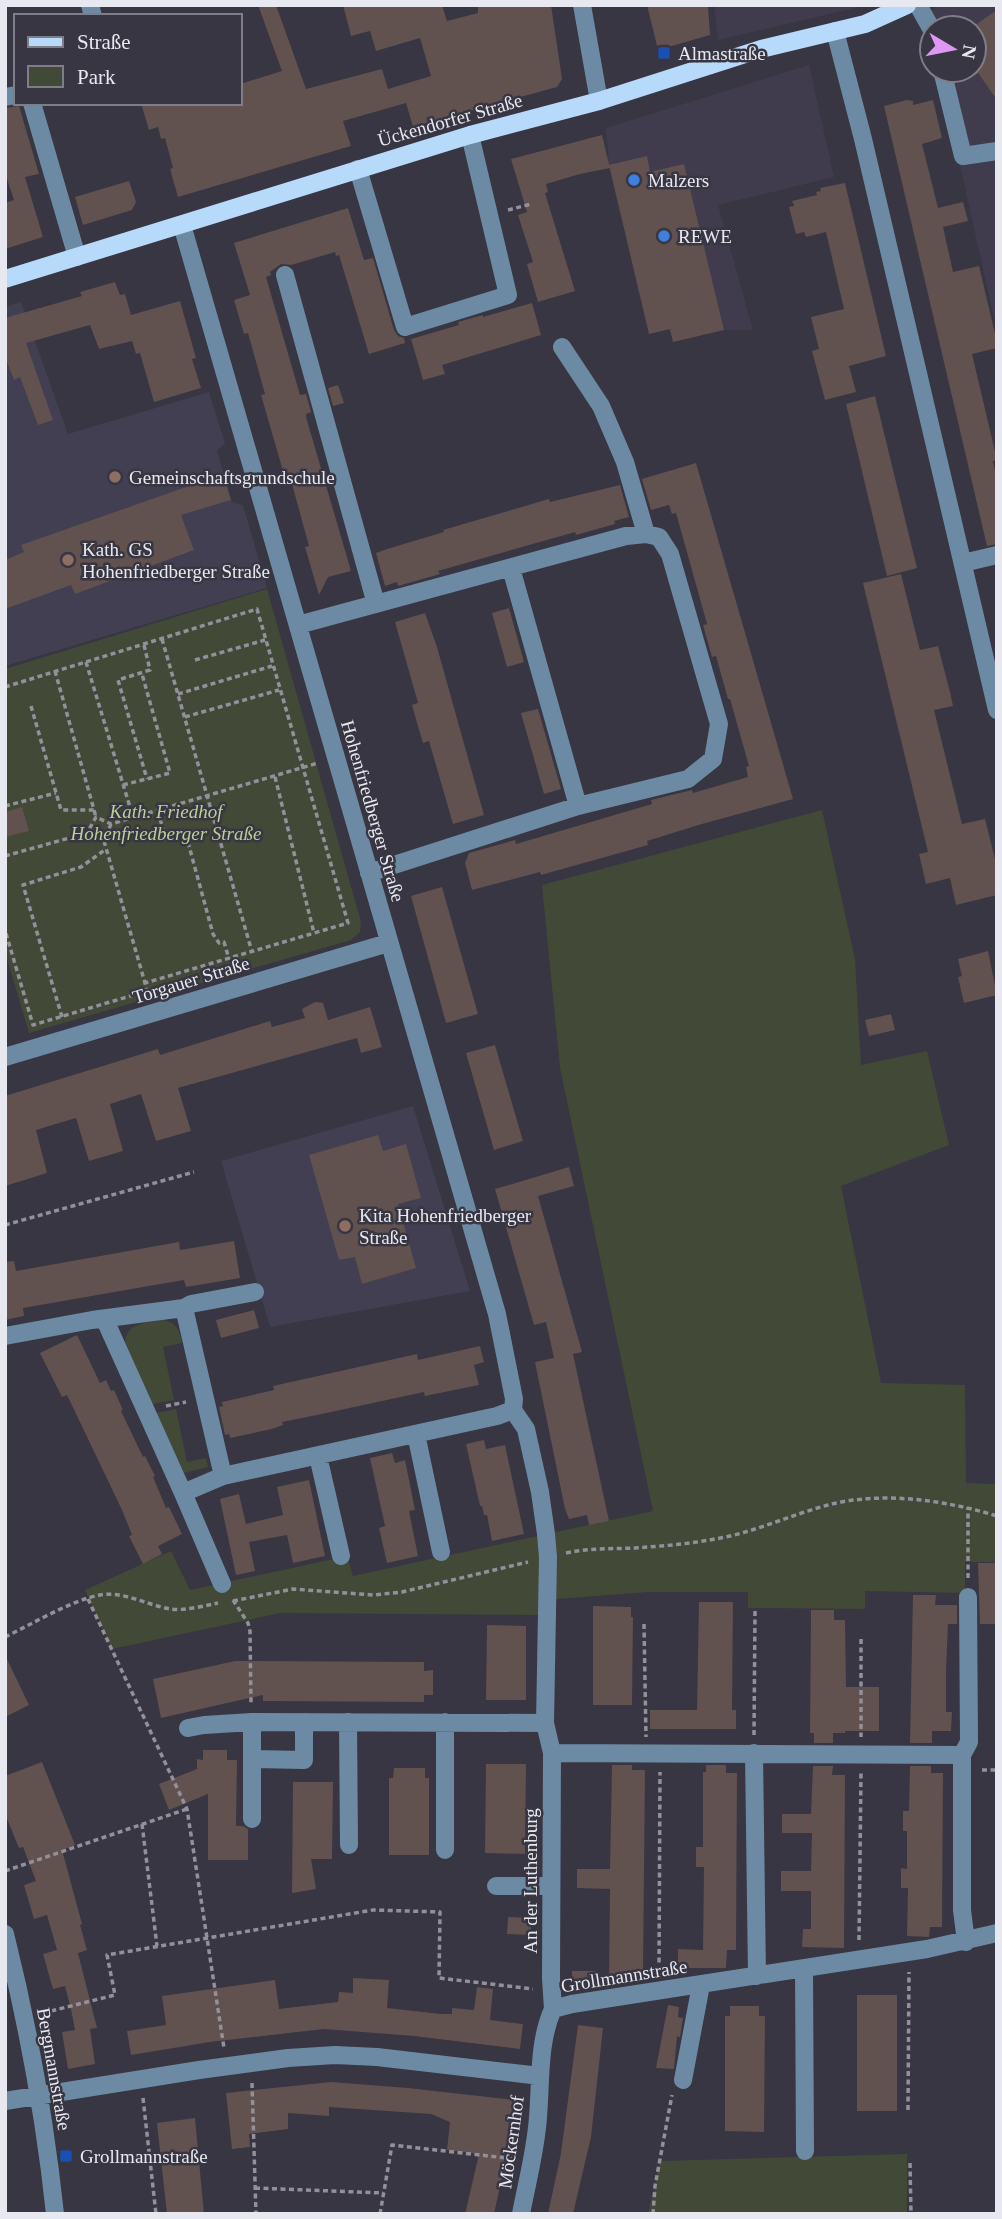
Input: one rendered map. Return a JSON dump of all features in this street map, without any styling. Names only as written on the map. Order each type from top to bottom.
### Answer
[{"type":"main road","name":"Ückendorfer Straße","points":[[5,279],[470,135],[599,101],[761,49],[864,24],[907,5]]},
{"type":"street","points":[[582,5],[599,101]]},
{"type":"street","points":[[835,32],[963,563],[990,660],[997,710]]},
{"type":"street","points":[[945,84],[963,156],[997,151]]},
{"type":"street","points":[[33,105],[77,257]]},
{"type":"street","points":[[358,169],[405,327],[508,295],[470,135]]},
{"type":"street","name":"Hohenfriedberger Straße","points":[[182,225],[496,1314],[514,1399],[513,1410],[526,1429],[540,1492],[548,1557]]},
{"type":"street","points":[[285,275],[376,604]]},
{"type":"street","points":[[562,347],[601,406],[625,462],[646,534]]},
{"type":"street","points":[[298,625],[626,536],[646,534],[659,537],[670,555],[719,724],[713,759],[688,779],[578,806],[369,873]]},
{"type":"street","points":[[963,563],[997,555]]},
{"type":"street","points":[[511,568],[578,806]]},
{"type":"street","name":"Torgauer Straße","points":[[5,1057],[388,943]]},
{"type":"street","points":[[5,1336],[184,1308],[191,1304],[255,1292]]},
{"type":"street","points":[[184,1308],[223,1476]]},
{"type":"street","points":[[105,1320],[222,1584]]},
{"type":"street","points":[[183,1493],[223,1476],[497,1416],[513,1410]]},
{"type":"street","points":[[416,1434],[441,1552]]},
{"type":"street","points":[[318,1456],[341,1556]]},
{"type":"street","name":"An der Luthenburg","points":[[548,1557],[545,1723],[552,1753],[553,2000]]},
{"type":"street","points":[[966,1942],[962,1910],[962,1755],[968,1742],[968,1598]]},
{"type":"street","points":[[188,1728],[252,1722],[545,1723]]},
{"type":"street","points":[[251,1819],[252,1722]]},
{"type":"street","points":[[252,1759],[304,1759],[304,1722]]},
{"type":"street","points":[[348,1722],[349,1845]]},
{"type":"street","points":[[445,1722],[445,1850]]},
{"type":"street","points":[[552,1753],[962,1755]]},
{"type":"street","points":[[754,1753],[757,1976]]},
{"type":"street","points":[[496,1886],[551,1886]]},
{"type":"street","name":"Grollmannstraße","points":[[540,2076],[553,2000],[572,2004],[701,1985],[906,1953],[966,1942],[997,1933]]},
{"type":"street","name":"Bergmannstraße","points":[[5,1934],[39,2095],[55,2214]]},
{"type":"street","points":[[804,1968],[805,2151]]},
{"type":"street","points":[[683,2080],[701,1985]]},
{"type":"street","points":[[5,2101],[227,2066],[335,2055],[377,2057],[540,2076]]},
{"type":"street","name":"Möckernhof","points":[[521,2214],[538,2119],[540,2076]]},
{"type":"path","points":[[489,215],[531,204]]},
{"type":"path","points":[[5,687],[257,609],[348,923],[145,984]]},
{"type":"path","points":[[162,639],[252,953]]},
{"type":"path","points":[[195,660],[265,640]]},
{"type":"path","points":[[144,645],[150,670],[118,680],[147,779]]},
{"type":"path","points":[[86,662],[133,818]]},
{"type":"path","points":[[178,694],[272,666]]},
{"type":"path","points":[[55,671],[96,817],[88,833]]},
{"type":"path","points":[[123,785],[170,773],[142,674]]},
{"type":"path","points":[[185,717],[279,691]]},
{"type":"path","points":[[31,706],[61,810],[94,810]]},
{"type":"path","points":[[96,817],[111,824],[297,771]]},
{"type":"path","points":[[275,777],[314,933]]},
{"type":"path","points":[[5,806],[56,793]]},
{"type":"path","points":[[158,811],[166,841],[186,835],[213,934],[219,943],[224,942],[229,959]]},
{"type":"path","points":[[5,930],[33,1025],[147,992],[104,841],[111,824]]},
{"type":"path","points":[[5,856],[88,833],[104,841]]},
{"type":"path","points":[[62,1017],[23,884],[81,867],[106,849]]},
{"type":"path","points":[[5,1225],[194,1172]]},
{"type":"path","points":[[146,1410],[205,1398]]},
{"type":"path","points":[[968,1507],[968,1598]]},
{"type":"path","points":[[222,1584],[248,1623],[250,1631],[252,1722]]},
{"type":"path","points":[[5,1637],[88,1599],[187,1809],[227,2066]]},
{"type":"path","points":[[754,1753],[755,1611]]},
{"type":"path","points":[[644,1624],[653,1753],[659,1991]]},
{"type":"path","points":[[859,1959],[861,1639]]},
{"type":"path","points":[[982,1770],[997,1770]]},
{"type":"path","points":[[5,1871],[187,1809]]},
{"type":"path","points":[[142,1824],[157,1947]]},
{"type":"path","points":[[24,2017],[115,1995],[107,1955],[373,1910],[440,1912],[439,1978],[553,2000]]},
{"type":"path","points":[[906,1953],[909,1969],[908,2110]]},
{"type":"path","points":[[251,2063],[256,2214]]},
{"type":"path","points":[[141,2079],[156,2214]]},
{"type":"path","points":[[653,2214],[655,2186],[673,2091],[683,2080]]},
{"type":"path","points":[[380,2214],[392,2145],[530,2161]]},
{"type":"path","points":[[910,2163],[911,2214]]},
{"type":"path","points":[[255,2188],[384,2193]]},
{"type":"shaded area","points":[[714,5],[868,5],[718,40]]},
{"type":"shaded area","points":[[938,5],[997,5],[997,332],[942,84],[988,84],[988,14],[926,14]]},
{"type":"shaded area","points":[[809,65],[834,177],[718,205],[753,330],[724,330],[673,342],[669,329],[649,334],[609,165],[606,128]]},
{"type":"shaded area","name":"Gemeinschaftsgrundschule","points":[[21,302],[68,434],[209,392],[225,443],[217,451],[232,502],[243,505],[267,588],[5,666],[5,307]]},
{"type":"shaded area","name":"Kita Hohenfriedberger Straße","points":[[413,1106],[470,1291],[270,1327],[221,1161]]},
{"type":"green space","name":"Kath. Friedhof Hohenfriedberger Straße","points":[[267,589],[361,922],[360,932],[351,940],[29,1033],[5,952],[5,669]]},
{"type":"green space","points":[[822,810],[855,959],[861,1065],[927,1051],[949,1145],[841,1186],[881,1383],[965,1385],[966,1483],[997,1484],[997,1562],[965,1562],[965,1593],[865,1591],[865,1609],[748,1608],[748,1592],[649,1592],[557,1599],[541,1615],[280,1613],[112,1649],[85,1590],[171,1551],[190,1590],[347,1556],[353,1576],[653,1511],[560,1068],[542,885]]},
{"type":"green space","points":[[163,1320],[177,1327],[182,1343],[163,1347],[174,1400],[152,1404],[125,1342],[133,1327]]},
{"type":"green space","points":[[176,1409],[187,1462],[206,1458],[208,1467],[184,1473],[156,1413]]},
{"type":"green space","points":[[907,2154],[907,2214],[648,2214],[660,2161]]},
{"type":"building","points":[[258,5],[276,5],[306,89],[382,69],[388,89],[431,76],[420,38],[376,51],[370,31],[351,36],[343,5],[442,5],[447,21],[478,13],[478,5],[551,5],[562,79],[557,87],[413,127],[406,103],[343,121],[351,146],[178,197],[165,138],[161,139],[158,127],[149,130],[142,105],[242,105],[242,83],[282,71]]},
{"type":"building","points":[[647,5],[708,5],[710,35],[658,50]]},
{"type":"building","points":[[997,10],[997,100],[986,84],[988,84],[988,16]]},
{"type":"building","points":[[933,100],[942,138],[922,144],[938,208],[963,202],[968,221],[943,227],[953,272],[979,266],[997,342],[997,348],[972,354],[997,460],[993,461],[997,482],[997,544],[987,546],[884,106],[913,101],[913,105]]},
{"type":"building","points":[[19,106],[39,174],[25,177],[43,237],[5,249],[5,203],[14,200],[5,173],[5,108]]},
{"type":"building","points":[[602,135],[610,168],[546,184],[548,192],[545,193],[575,291],[538,302],[527,264],[533,262],[518,215],[527,212],[511,159]]},
{"type":"building","name":"REWE","points":[[647,156],[650,172],[684,164],[724,330],[673,342],[670,329],[649,334],[609,165]]},
{"type":"building","points":[[129,181],[136,202],[132,210],[83,225],[75,197]]},
{"type":"building","points":[[845,183],[886,356],[849,366],[856,392],[825,400],[812,351],[819,349],[811,317],[844,309],[826,232],[806,237],[804,232],[796,234],[789,207],[794,206],[792,201],[817,195],[816,192],[821,191],[820,188]]},
{"type":"building","points":[[348,208],[364,260],[373,258],[394,330],[398,336],[404,338],[405,343],[369,354],[339,255],[336,256],[335,252],[291,265],[281,264],[266,277],[300,395],[306,394],[311,412],[306,414],[306,417],[351,571],[328,577],[319,595],[305,547],[309,546],[292,484],[287,485],[261,395],[265,394],[248,333],[244,334],[234,300],[250,295],[234,243]]},
{"type":"building","points":[[115,282],[120,295],[125,294],[131,315],[180,301],[196,358],[192,359],[201,388],[154,402],[140,353],[136,354],[132,341],[99,349],[90,325],[26,343],[53,420],[38,425],[20,377],[14,380],[5,357],[5,318],[82,296],[80,292]]},
{"type":"building","points":[[532,303],[541,335],[442,365],[445,374],[423,380],[411,339],[459,325],[458,322]]},
{"type":"building","points":[[338,385],[344,403],[333,406],[328,388]]},
{"type":"building","points":[[875,396],[917,568],[887,576],[846,404]]},
{"type":"building","points":[[696,463],[793,799],[647,841],[648,845],[541,875],[540,872],[472,890],[465,863],[469,853],[515,840],[516,844],[652,804],[651,800],[692,790],[693,793],[748,777],[746,767],[749,766],[716,656],[712,657],[703,625],[707,624],[676,513],[672,514],[669,505],[651,510],[642,479]]},
{"type":"building","points":[[223,474],[231,500],[181,515],[194,550],[75,594],[71,585],[5,609],[5,560],[24,552],[21,545]]},
{"type":"building","points":[[620,485],[629,517],[614,521],[615,524],[576,535],[575,532],[438,571],[440,574],[398,586],[397,582],[385,586],[376,553],[549,499],[550,502]]},
{"type":"building","points":[[901,574],[920,650],[938,646],[950,692],[953,706],[934,710],[962,824],[985,819],[997,867],[997,895],[956,905],[950,878],[926,884],[919,854],[928,852],[863,583]]},
{"type":"building","points":[[509,608],[524,662],[507,667],[492,613]]},
{"type":"building","points":[[425,613],[484,815],[453,824],[429,741],[423,743],[417,723],[412,705],[418,703],[395,622]]},
{"type":"building","points":[[538,709],[561,789],[544,794],[521,713]]},
{"type":"building","points":[[22,807],[29,831],[5,837],[5,812]]},
{"type":"building","points":[[442,887],[478,1014],[446,1023],[411,896]]},
{"type":"building","points":[[988,951],[997,995],[964,1003],[958,977],[962,976],[958,959]]},
{"type":"building","points":[[315,1002],[323,1003],[328,1020],[370,1007],[382,1047],[361,1053],[357,1038],[178,1088],[191,1131],[156,1141],[141,1094],[110,1104],[123,1151],[89,1161],[76,1118],[36,1130],[47,1173],[5,1186],[5,1096],[158,1049],[160,1055],[270,1021],[272,1027],[305,1018],[302,1009]]},
{"type":"building","points":[[891,1014],[895,1030],[869,1036],[865,1020]]},
{"type":"building","points":[[495,1045],[523,1141],[494,1150],[466,1053]]},
{"type":"building","points":[[378,1135],[383,1151],[406,1144],[421,1198],[398,1204],[416,1268],[362,1284],[355,1257],[339,1260],[309,1155]]},
{"type":"building","points":[[569,1167],[574,1186],[538,1196],[582,1352],[573,1354],[609,1521],[589,1525],[587,1515],[569,1519],[565,1509],[535,1362],[554,1358],[546,1322],[534,1325],[495,1189]]},
{"type":"building","points":[[234,1241],[240,1278],[186,1287],[184,1280],[23,1308],[24,1316],[5,1320],[5,1262],[14,1261],[16,1271],[179,1242],[180,1250]]},
{"type":"building","points":[[254,1310],[259,1328],[221,1338],[216,1320]]},
{"type":"building","points":[[77,1335],[100,1383],[106,1380],[111,1391],[114,1390],[123,1410],[121,1411],[155,1476],[153,1477],[166,1508],[169,1507],[182,1534],[158,1546],[162,1554],[143,1564],[129,1536],[132,1535],[122,1510],[67,1395],[62,1397],[40,1353]]},
{"type":"building","points":[[480,1346],[484,1362],[474,1365],[479,1385],[425,1396],[424,1392],[282,1422],[283,1425],[272,1429],[230,1438],[229,1434],[225,1435],[219,1407],[223,1406],[222,1402],[274,1390],[273,1386],[417,1354],[418,1360]]},
{"type":"building","points":[[484,1440],[486,1449],[505,1445],[524,1534],[492,1541],[487,1515],[484,1515],[480,1506],[466,1444]]},
{"type":"building","points":[[392,1453],[395,1463],[405,1460],[415,1510],[409,1511],[418,1556],[387,1563],[379,1528],[385,1526],[370,1458]]},
{"type":"building","points":[[309,1480],[325,1556],[293,1563],[287,1535],[249,1542],[255,1571],[236,1575],[220,1499],[239,1494],[246,1524],[283,1515],[277,1487]]},
{"type":"building","points":[[978,1563],[997,1563],[997,1624],[980,1624]]},
{"type":"building","points":[[913,1595],[936,1595],[935,1605],[957,1605],[957,1624],[948,1624],[946,1712],[952,1712],[951,1731],[932,1731],[932,1743],[910,1743]]},
{"type":"building","points":[[699,1602],[733,1602],[732,1710],[736,1710],[736,1729],[650,1729],[650,1710],[697,1710]]},
{"type":"building","points":[[593,1606],[631,1607],[632,1705],[593,1705]]},
{"type":"building","points":[[811,1610],[834,1610],[834,1620],[845,1620],[846,1687],[879,1687],[879,1731],[833,1733],[833,1743],[814,1743],[814,1733],[810,1733]]},
{"type":"building","points":[[487,1625],[526,1626],[526,1700],[486,1700]]},
{"type":"building","points":[[5,1655],[29,1705],[5,1717]]},
{"type":"building","points":[[235,1661],[424,1662],[424,1671],[433,1670],[433,1695],[424,1695],[424,1702],[263,1701],[263,1695],[161,1718],[153,1679]]},
{"type":"building","points":[[203,1750],[227,1750],[227,1760],[237,1760],[236,1826],[248,1829],[248,1860],[208,1860],[208,1794],[169,1810],[159,1784],[197,1769],[197,1759],[203,1760]]},
{"type":"building","points":[[42,1762],[75,1845],[62,1850],[82,1924],[80,1925],[87,1950],[78,1953],[97,2028],[90,2029],[95,2064],[68,2069],[62,2032],[75,2030],[71,2009],[65,1986],[53,1989],[43,1954],[57,1950],[47,1915],[34,1919],[24,1885],[36,1881],[23,1847],[19,1848],[5,1814],[5,1776]]},
{"type":"building","points":[[486,1764],[526,1764],[525,1854],[485,1853]]},
{"type":"building","points":[[612,1765],[632,1765],[632,1770],[645,1770],[643,1972],[628,1971],[628,1981],[609,1980],[610,1889],[577,1888],[577,1869],[610,1869]]},
{"type":"building","points":[[706,1765],[726,1765],[726,1773],[737,1773],[736,1950],[727,1950],[726,1968],[678,1968],[678,1949],[703,1950],[704,1867],[696,1867],[696,1847],[703,1847],[703,1772],[706,1772]]},
{"type":"building","points":[[813,1766],[833,1766],[832,1775],[845,1775],[844,1948],[802,1947],[803,1929],[811,1929],[811,1891],[781,1891],[781,1871],[811,1871],[812,1833],[782,1833],[782,1814],[811,1814]]},
{"type":"building","points":[[910,1766],[931,1766],[931,1773],[943,1773],[942,1927],[930,1927],[929,1937],[907,1936],[908,1888],[901,1888],[901,1868],[907,1869],[907,1831],[903,1831],[903,1811],[909,1811]]},
{"type":"building","points":[[394,1768],[425,1768],[425,1778],[429,1778],[429,1855],[389,1855],[389,1778],[393,1778]]},
{"type":"building","points":[[293,1782],[333,1782],[332,1859],[311,1859],[316,1889],[292,1893]]},
{"type":"building","points":[[508,1917],[531,1918],[531,1935],[507,1934]]},
{"type":"building","points":[[572,1971],[597,1971],[596,1988],[572,1988]]},
{"type":"building","points":[[353,1978],[389,1980],[387,2008],[441,2014],[452,2014],[452,2008],[474,2010],[477,1987],[493,1989],[490,2020],[523,2024],[520,2049],[414,2036],[324,2029],[210,2042],[131,2055],[127,2031],[166,2025],[162,1996],[275,1980],[279,2009],[338,2002],[339,1992],[353,1993]]},
{"type":"building","points":[[857,1995],[897,1995],[897,2111],[857,2111]]},
{"type":"building","points":[[668,2005],[679,2007],[678,2017],[683,2018],[680,2037],[677,2036],[674,2069],[656,2068]]},
{"type":"building","points":[[730,2006],[759,2006],[759,2016],[765,2016],[764,2132],[725,2131],[725,2016],[730,2016]]},
{"type":"building","points":[[578,2025],[603,2028],[591,2137],[573,2214],[548,2214],[561,2153]]},
{"type":"building","points":[[331,2082],[514,2100],[494,2214],[465,2214],[479,2154],[447,2150],[450,2122],[431,2114],[329,2107],[329,2116],[288,2113],[288,2129],[249,2134],[250,2147],[232,2149],[226,2093]]},
{"type":"building","points":[[195,2118],[204,2214],[167,2214],[157,2123]]},
{"type":"place","name":"Almastraße","points":[[664,53]]},
{"type":"place","name":"Malzers","points":[[634,180]]},
{"type":"place","name":"REWE","points":[[664,236]]},
{"type":"place","name":"Gemeinschaftsgrundschule","points":[[115,477]]},
{"type":"place","name":"Kath. GS Hohenfriedberger Straße","points":[[68,560]]},
{"type":"place","name":"Kita Hohenfriedberger Straße","points":[[345,1226]]},
{"type":"place","name":"Grollmannstraße","points":[[66,2156]]}]
